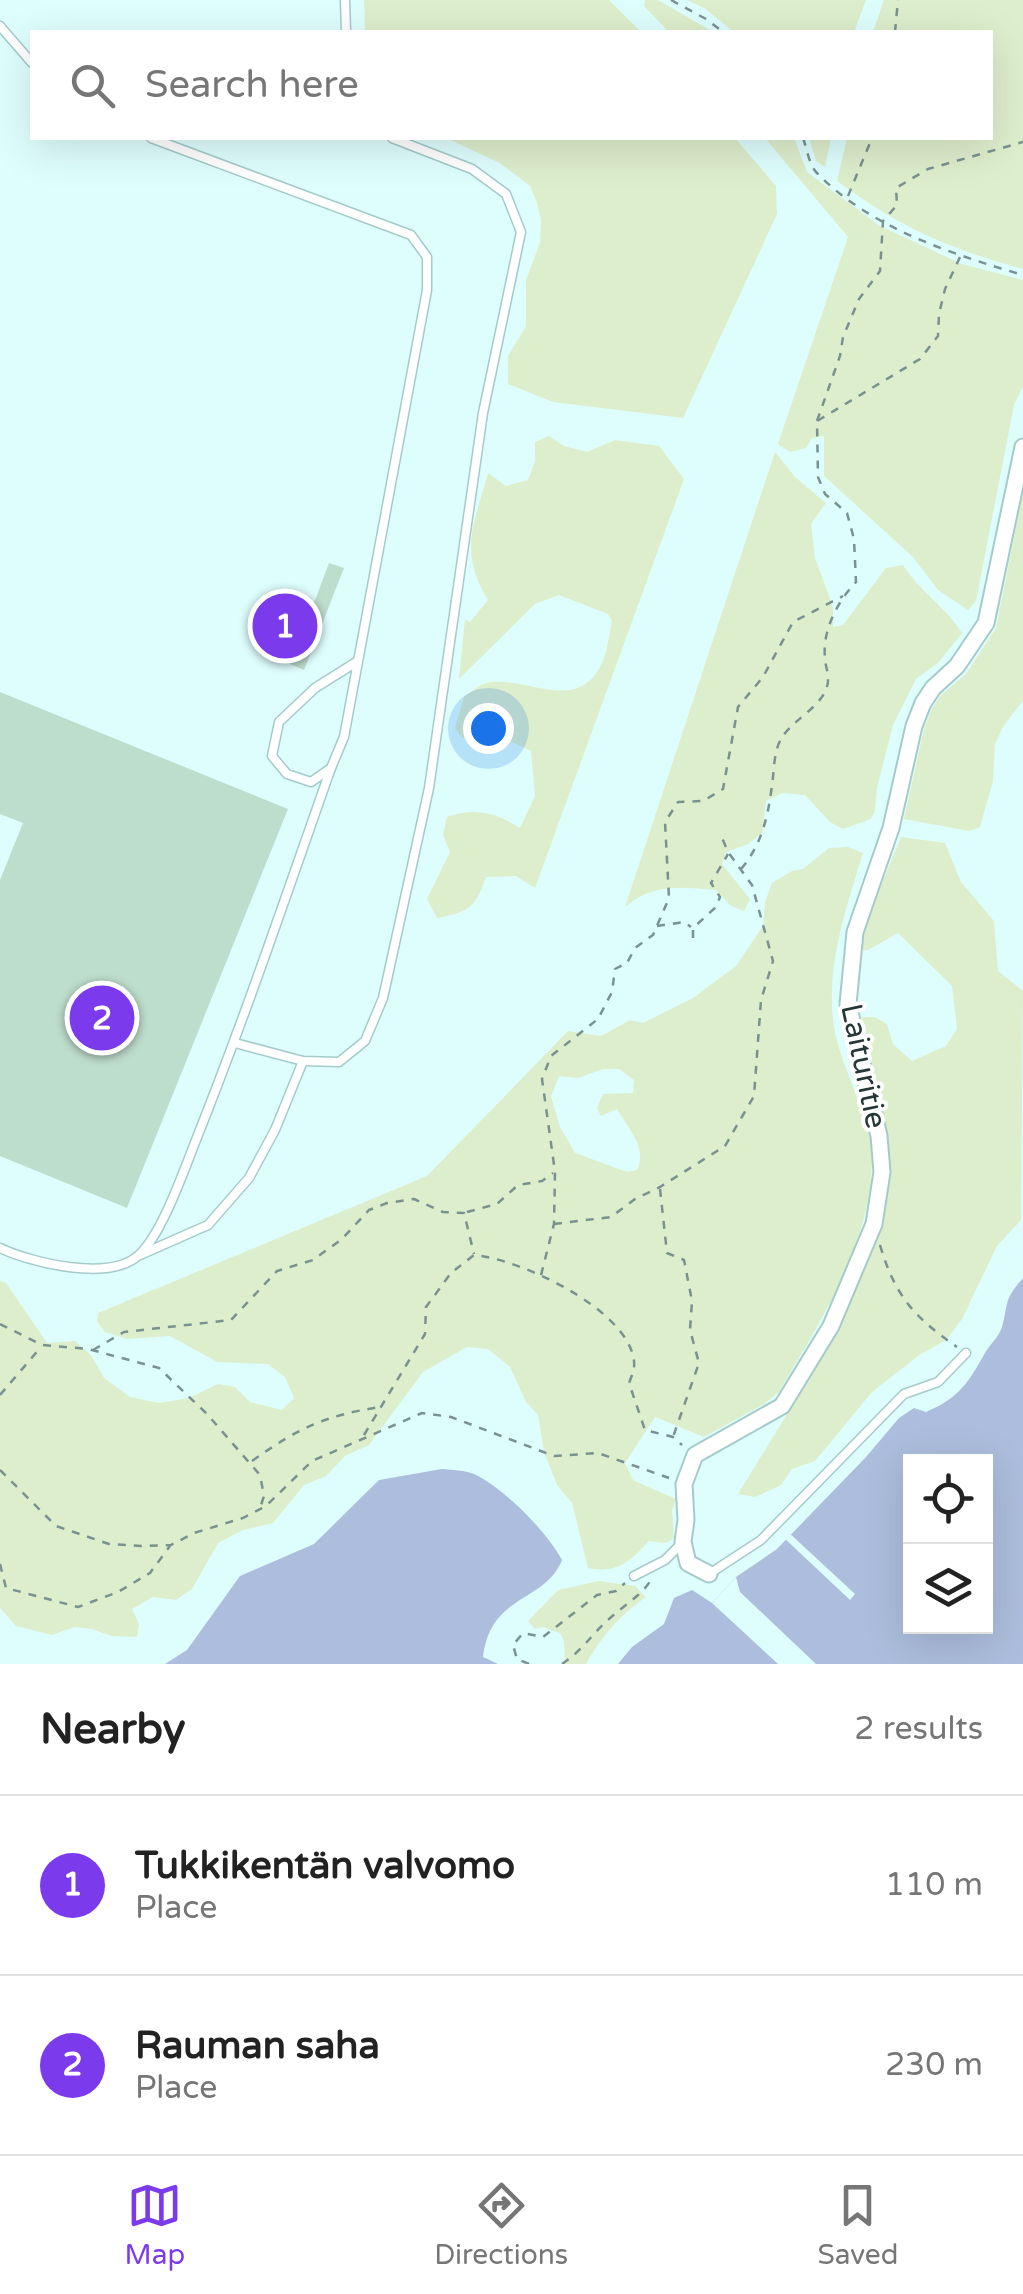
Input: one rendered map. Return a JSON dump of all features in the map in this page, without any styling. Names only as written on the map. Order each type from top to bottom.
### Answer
[{"type":"street","name":"Laituritie","points":[[695,1455],[782,1406],[830,1326],[874,1224],[882,1172],[879,1136],[848,1004],[855,932],[891,828],[914,726],[923,703],[957,666],[986,623],[1023,446]]},
{"type":"street","points":[[695,1455],[684,1484],[684,1542],[688,1563],[709,1574]]},
{"type":"lane","points":[[345,0],[346,30]]},
{"type":"lane","points":[[0,26],[30,61]]},
{"type":"lane","points":[[138,1256],[168,1210],[235,1043],[344,737],[427,290],[427,257],[411,236],[156,140]]},
{"type":"lane","points":[[235,1043],[303,1061],[339,1062],[365,1041],[384,998],[428,788],[484,412],[521,232],[506,194],[472,169],[397,140]]},
{"type":"lane","points":[[331,768],[311,782],[288,774],[272,756],[278,722],[316,688],[358,661]]},
{"type":"lane","points":[[0,1248],[53,1264],[106,1269],[208,1225],[249,1178],[275,1130],[303,1061]]},
{"type":"lane","points":[[709,1574],[761,1540],[904,1394],[938,1382],[966,1353]]},
{"type":"lane","points":[[634,1576],[684,1542]]},
{"type":"path","points":[[671,0],[721,30]]},
{"type":"path","points":[[895,30],[898,0]]},
{"type":"path","points":[[804,140],[814,170],[883,221],[960,256],[1023,276]]},
{"type":"path","points":[[848,197],[871,140]]},
{"type":"path","points":[[741,868],[755,853],[769,814],[780,741],[802,714],[820,701],[828,682],[824,653],[830,622],[843,596],[856,582],[854,538],[846,513],[826,494],[818,478],[817,422],[859,298],[880,271],[883,221],[897,205],[896,188],[928,169],[1023,142]]},
{"type":"path","points":[[817,422],[920,360],[938,336],[945,288],[960,256]]},
{"type":"path","points":[[542,1275],[554,1224],[554,1172],[542,1078],[550,1056],[598,1019],[612,992],[614,969],[627,963],[635,948],[652,935],[669,898],[666,822],[678,802],[703,801],[723,789],[738,707],[764,677],[793,622],[843,596]]},
{"type":"path","points":[[554,1224],[611,1217],[635,1199],[660,1188],[725,1146],[754,1096],[761,1000],[773,961],[752,884],[728,852],[720,833]]},
{"type":"path","points":[[692,928],[716,907],[720,897],[711,883],[728,852]]},
{"type":"path","points":[[656,926],[684,922],[692,928],[693,938]]},
{"type":"path","points":[[93,1350],[124,1332],[231,1320],[278,1271],[313,1260],[342,1239],[370,1210],[387,1203],[414,1199],[442,1212],[464,1213],[497,1204],[518,1185],[542,1181],[554,1172]]},
{"type":"path","points":[[660,1188],[667,1253],[684,1260],[692,1301],[690,1330],[699,1363],[673,1437]]},
{"type":"path","points":[[464,1213],[474,1255]]},
{"type":"path","points":[[874,1224],[890,1280],[920,1321],[966,1353]]},
{"type":"path","points":[[362,1438],[425,1334],[426,1308],[452,1273],[474,1255],[498,1257],[542,1275],[601,1310],[631,1346],[636,1366],[629,1383],[646,1430],[673,1437],[695,1455]]},
{"type":"path","points":[[0,1324],[42,1346],[93,1350],[159,1368],[207,1414],[260,1475],[264,1496],[260,1509]]},
{"type":"path","points":[[0,1395],[42,1346]]},
{"type":"path","points":[[250,1462],[292,1432],[352,1411],[382,1407]]},
{"type":"path","points":[[0,1470],[56,1526],[108,1544],[170,1545],[260,1509],[312,1461],[422,1414],[451,1417],[554,1456],[598,1452],[684,1484]]},
{"type":"path","points":[[0,1564],[6,1588],[78,1607],[118,1592],[150,1572],[170,1545]]},
{"type":"path","points":[[562,1664],[582,1651],[609,1619],[639,1596],[650,1583],[658,1563]]},
{"type":"path","points":[[530,1664],[518,1659],[512,1645],[523,1633],[543,1637],[597,1595],[616,1591],[634,1576]]},
{"type":"green space","points":[[364,0],[609,0],[639,30],[365,30]]},
{"type":"green space","points":[[645,0],[658,0],[710,30],[667,30],[644,6]]},
{"type":"green space","points":[[687,0],[866,0],[855,30],[732,30]]},
{"type":"green space","points":[[884,0],[1023,0],[1023,269],[926,235],[882,212],[837,181],[847,140],[993,140],[993,30],[874,30]]},
{"type":"green space","points":[[450,140],[737,140],[776,186],[777,214],[683,418],[553,402],[508,384],[508,356],[526,326],[526,280],[540,243],[541,220],[530,186],[500,163]]},
{"type":"green space","points":[[767,140],[795,140],[807,172],[880,226],[962,264],[1023,280],[1023,386],[1014,405],[976,601],[968,610],[938,590],[913,557],[824,476],[824,436],[812,438],[806,448],[790,452],[778,444],[848,237]]},
{"type":"green space","points":[[810,140],[831,140],[825,167],[816,161]]},
{"type":"green space","points":[[549,436],[564,446],[587,452],[615,440],[659,446],[684,479],[535,888],[516,876],[486,877],[469,907],[437,918],[427,899],[450,852],[443,835],[447,817],[485,813],[520,828],[535,796],[531,751],[486,730],[462,738],[455,728],[464,697],[491,682],[551,690],[578,688],[600,667],[606,651],[612,621],[608,614],[559,595],[535,604],[459,679],[465,619],[470,622],[488,600],[473,567],[471,552],[474,523],[488,473],[506,486],[528,480],[535,461],[535,442]]},
{"type":"green space","points":[[775,452],[795,477],[826,503],[811,524],[815,558],[833,607],[833,627],[843,625],[886,568],[903,565],[962,633],[939,662],[916,679],[893,725],[871,819],[843,829],[830,822],[805,795],[782,793],[766,801],[762,833],[748,844],[726,852],[722,864],[750,899],[744,911],[731,906],[716,890],[691,888],[657,890],[625,907]]},
{"type":"green space","points":[[1023,492],[1023,701],[995,744],[993,781],[980,827],[969,831],[904,819],[932,708],[966,674],[996,628]]},
{"type":"green space","points":[[901,837],[945,843],[961,882],[994,921],[998,971],[1023,991],[1021,1220],[997,1246],[962,1319],[946,1340],[918,1356],[872,1392],[815,1461],[792,1469],[781,1485],[755,1497],[738,1494],[838,1331],[883,1227],[888,1152],[884,1122],[869,1073],[862,1017],[875,1017],[887,1024],[893,1044],[912,1061],[946,1046],[957,1029],[952,986],[898,933],[861,950],[863,929]]},
{"type":"green space","points":[[848,847],[863,853],[839,939],[832,1004],[837,1042],[871,1142],[863,1222],[841,1281],[779,1392],[704,1437],[655,1417],[625,1463],[633,1480],[676,1499],[672,1510],[674,1538],[666,1543],[649,1541],[615,1567],[588,1568],[572,1503],[557,1485],[544,1452],[538,1415],[526,1402],[510,1367],[488,1349],[467,1347],[423,1372],[369,1445],[345,1456],[326,1476],[304,1485],[273,1523],[243,1530],[218,1543],[192,1589],[176,1600],[153,1597],[132,1609],[139,1624],[137,1637],[111,1636],[74,1627],[52,1635],[16,1626],[0,1608],[0,1281],[6,1283],[47,1343],[75,1341],[91,1355],[104,1378],[130,1397],[159,1403],[189,1398],[218,1384],[235,1387],[250,1402],[282,1410],[294,1398],[285,1377],[268,1364],[217,1362],[170,1336],[127,1339],[105,1332],[97,1321],[98,1313],[427,1176],[568,1031],[601,1036],[630,1020],[643,1023],[693,998],[736,966],[763,926],[772,883],[803,869],[829,848]],"holes":[[[603,1069],[619,1069],[634,1080],[633,1093],[603,1094],[597,1108],[601,1116],[617,1109],[635,1138],[640,1162],[637,1170],[627,1172],[575,1153],[560,1127],[551,1096],[559,1076],[578,1078]]]},
{"type":"green space","points":[[599,1581],[635,1586],[646,1597],[612,1627],[586,1664],[565,1664],[560,1633],[543,1627],[535,1629],[528,1621],[558,1590]]},
{"type":"water","points":[[1023,1278],[1023,1664],[618,1664],[632,1647],[664,1624],[674,1598],[692,1590],[712,1603],[736,1577],[777,1549],[899,1418],[914,1408],[926,1412],[955,1395],[999,1334],[1012,1292]]},
{"type":"water","points":[[442,1469],[470,1473],[498,1489],[535,1524],[562,1560],[544,1584],[496,1621],[483,1657],[498,1664],[165,1664],[187,1650],[240,1576],[314,1544],[379,1480]]},
{"type":"pier","points":[[787,1531],[855,1594],[850,1600],[782,1536]]},
{"type":"pier","points":[[736,1577],[740,1592],[816,1664],[778,1664],[712,1603]]},
{"type":"building","points":[[329,563],[344,568],[304,670],[290,664],[299,641],[267,629],[274,611],[306,624]]},
{"type":"building","points":[[0,692],[288,809],[127,1208],[0,1156],[0,880],[23,823],[0,814]]},
{"type":"place","name":"Tukkikentän valvomo","points":[[285,626]]},
{"type":"place","name":"Rauman saha","points":[[102,1018]]}]
